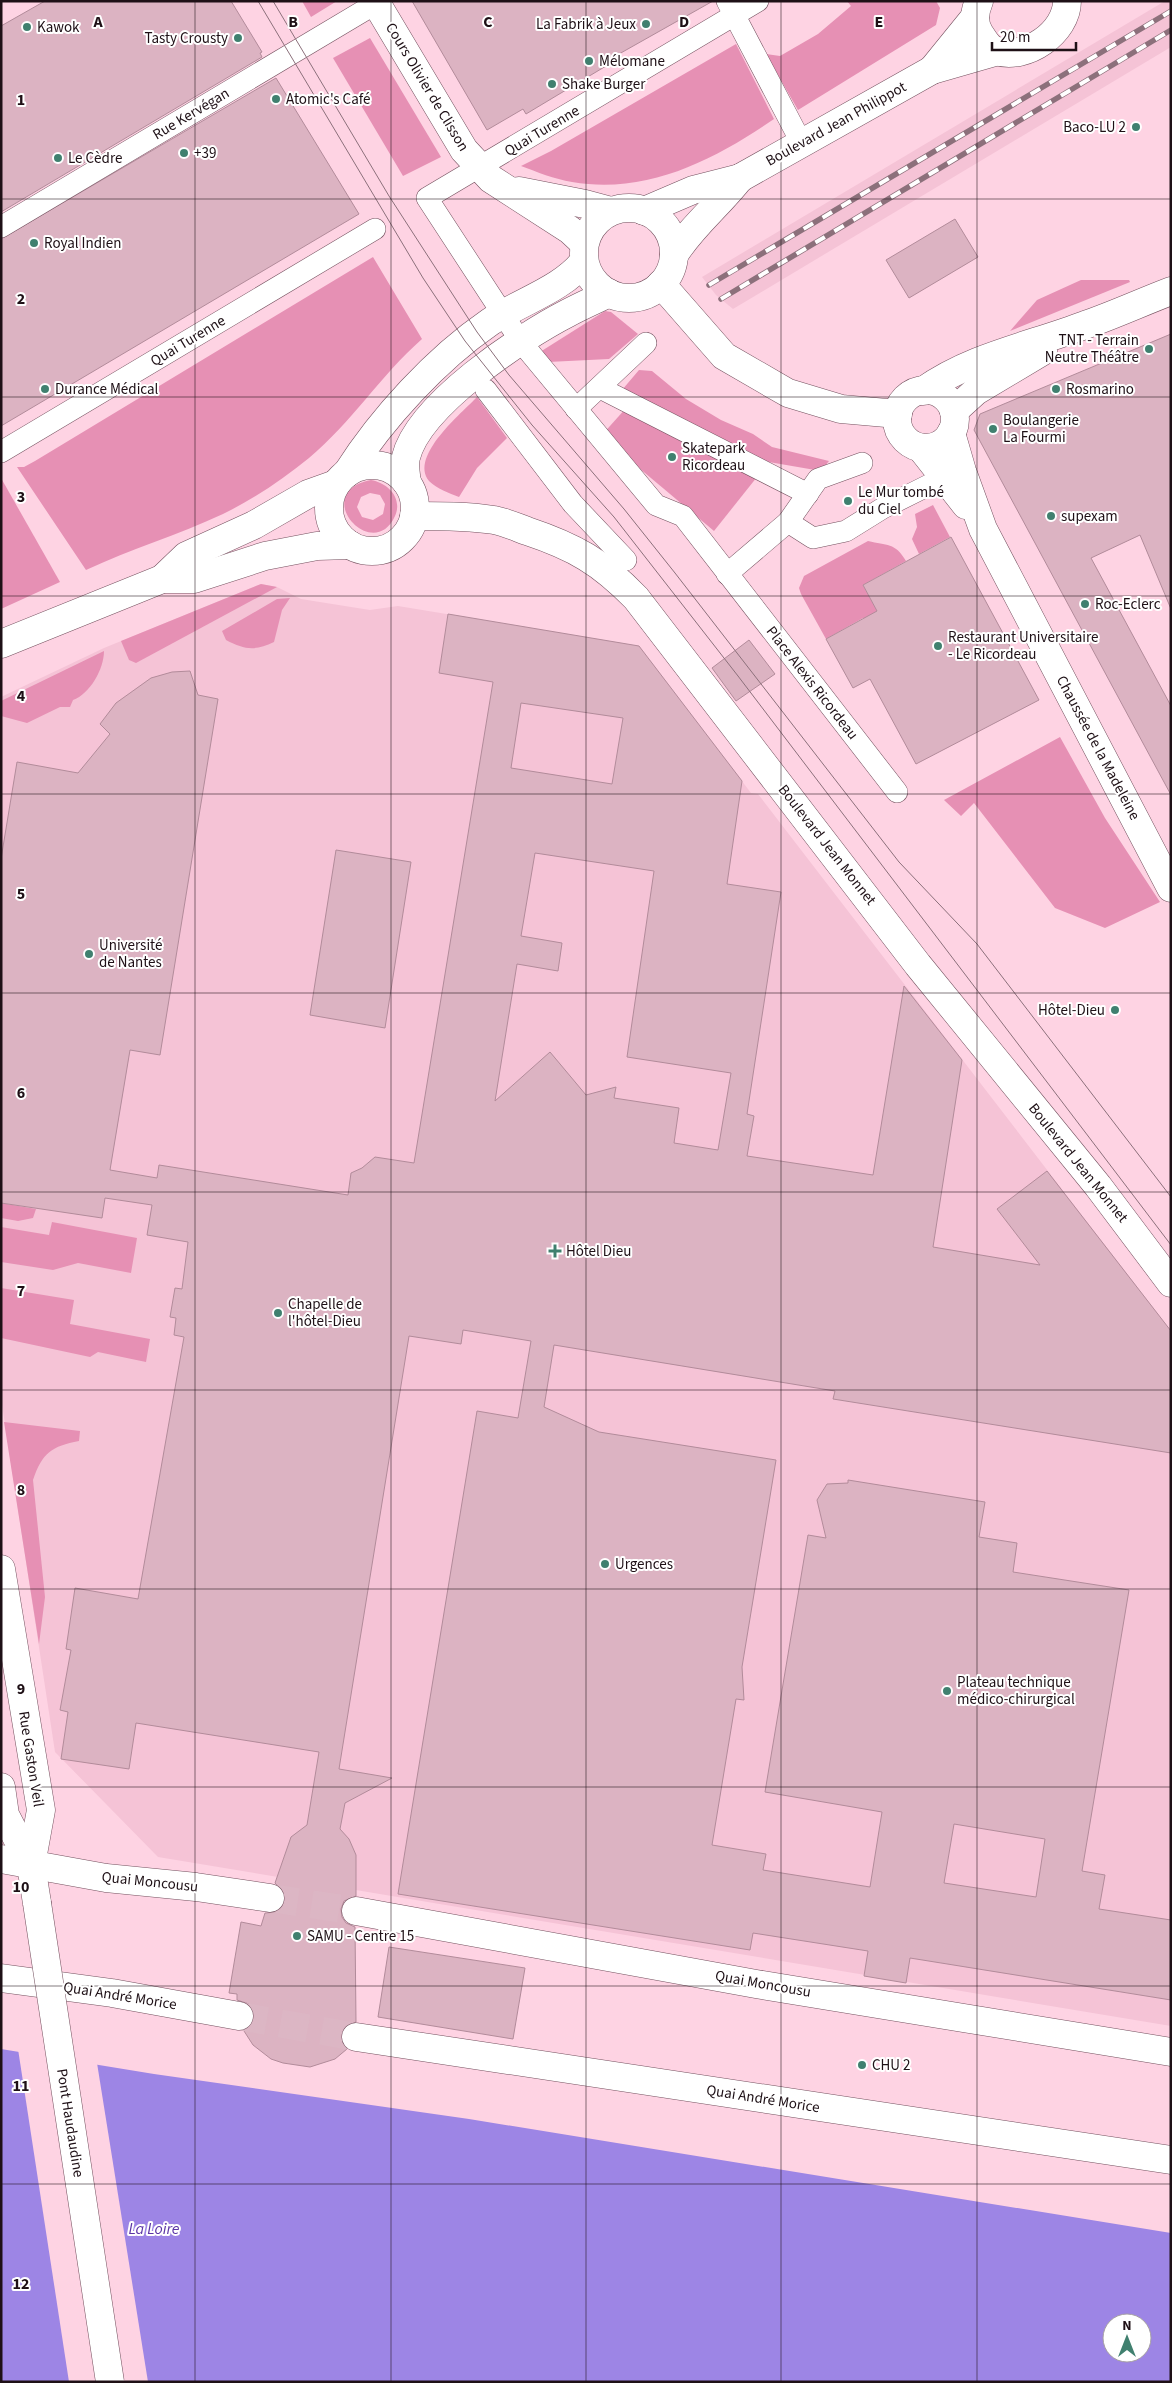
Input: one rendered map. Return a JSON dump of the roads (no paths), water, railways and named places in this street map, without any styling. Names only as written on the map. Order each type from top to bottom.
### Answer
[{"type":"main road","name":"Boulevard Jean Philippot","points":[[644,210],[693,190],[740,178],[932,70],[998,51],[1020,51],[1040,43],[1052,34],[1060,24],[1066,12],[1067,1]]},
{"type":"main road","name":"Cours Olivier de Clisson","points":[[377,2],[457,139],[479,166],[491,179],[505,189],[570,230],[584,252]]},
{"type":"main road","name":"Boulevard Jean Philippot","points":[[932,70],[978,5]]},
{"type":"main road","points":[[978,5],[976,28],[988,46],[998,51]]},
{"type":"main road","name":"Boulevard Jean Philippot","points":[[674,256],[687,234],[725,197],[740,178]]},
{"type":"main road","name":"Cours Olivier de Clisson","points":[[505,189],[585,204],[611,212]]},
{"type":"main road","points":[[350,545],[335,532],[330,517],[329,502],[341,478],[390,415],[426,377],[498,308],[571,276],[584,252],[594,224],[611,212],[631,208],[644,210],[659,219],[666,228],[673,244],[674,256],[670,271],[661,284],[639,297],[626,298],[609,293],[595,283],[584,252]]},
{"type":"main road","points":[[661,284],[724,356],[788,393],[841,409],[898,414]]},
{"type":"main road","points":[[1085,325],[976,391],[952,422],[938,445],[921,448],[908,442],[902,436],[897,423],[898,414],[905,400],[965,365],[1085,325],[1171,291]]},
{"type":"main road","points":[[162,579],[194,579],[265,556],[316,546],[350,545],[369,551],[378,551],[392,546],[407,532],[414,516],[414,501],[407,483],[405,459],[410,444],[425,422],[474,374],[568,313],[609,293]]},
{"type":"main road","points":[[923,391],[940,394],[950,403],[952,422]]},
{"type":"main road","name":"Chaussée de la Madeleine","points":[[952,422],[962,471],[983,529],[1171,888]]},
{"type":"main road","name":"Chaussée de la Madeleine","points":[[921,448],[983,529]]},
{"type":"main road","points":[[1,644],[162,579],[186,556],[247,528],[361,466],[377,465],[391,470],[407,483]]},
{"type":"main road","name":"Boulevard Jean Monnet","points":[[414,516],[465,516],[497,521],[574,549],[613,575],[636,598],[918,965],[1103,1194],[1171,1284]]},
{"type":"main road","name":"Rue Gaston Veil","points":[[1,1569],[41,1810],[33,1878]]},
{"type":"main road","points":[[1,1787],[5,1815],[33,1878]]},
{"type":"main road","name":"Quai Moncousu","points":[[1,1859],[33,1878],[106,1878],[196,1887],[270,1898]]},
{"type":"main road","name":"Pont Haudaudine","points":[[33,1878],[110,2382]]},
{"type":"main road","name":"Quai Moncousu","points":[[356,1911],[756,1984],[1171,2052]]},
{"type":"main road","name":"Quai André Morice","points":[[1,1978],[112,1993],[239,2016]]},
{"type":"main road","name":"Quai André Morice","points":[[356,2038],[1171,2160]]},
{"type":"street","name":"Quai Turenne","points":[[498,308],[427,198],[479,166],[498,157],[731,8],[758,1]]},
{"type":"street","name":"Rue Kervégan","points":[[1,227],[377,2]]},
{"type":"street","points":[[731,8],[801,142]]},
{"type":"street","name":"Quai Turenne","points":[[1,452],[375,229]]},
{"type":"street","name":"Place Alexis Ricordeau","points":[[498,308],[521,342],[656,505],[683,516],[897,792]]},
{"type":"street","points":[[576,409],[646,343]]},
{"type":"street","points":[[600,388],[808,494]]},
{"type":"street","points":[[486,390],[573,504],[626,560]]},
{"type":"street","points":[[728,574],[788,522],[818,479],[862,463]]},
{"type":"street","points":[[788,522],[813,538],[846,531],[883,508],[934,483]]},
{"type":"water","name":"La Loire","points":[[1,2049],[154,2074],[469,2119],[1171,2233],[1171,2382],[1,2382]]},
{"type":"tunnel","points":[[270,1898],[356,1911]]},
{"type":"tunnel","points":[[239,2016],[356,2037]]},
{"type":"tram line","points":[[258,1],[423,278],[465,341],[532,425],[614,517],[738,676],[1171,1245]]},
{"type":"tram line","points":[[273,1],[389,196],[477,332],[509,375],[624,509],[899,862],[977,944],[1171,1197]]},
{"type":"railway","points":[[709,285],[1171,11]]},
{"type":"railway","points":[[721,299],[1171,30]]},
{"type":"place","name":"La Fabrik à Jeux","points":[[646,24]]},
{"type":"place","name":"Kawok","points":[[27,27]]},
{"type":"place","name":"Tasty Crousty","points":[[238,38]]},
{"type":"place","name":"Mélomane","points":[[589,61]]},
{"type":"place","name":"Shake Burger","points":[[552,84]]},
{"type":"place","name":"Atomic's Café","points":[[276,99]]},
{"type":"place","name":"Baco-LU 2","points":[[1136,127]]},
{"type":"place","name":"+39","points":[[184,153]]},
{"type":"place","name":"Le Cèdre","points":[[58,158]]},
{"type":"place","name":"Royal Indien","points":[[34,243]]},
{"type":"place","name":"TNT - Terrain Neutre Théâtre","points":[[1149,349]]},
{"type":"place","name":"Durance Médical","points":[[45,389]]},
{"type":"place","name":"Rosmarino","points":[[1056,389]]},
{"type":"place","name":"Boulangerie La Fourmi","points":[[993,429]]},
{"type":"place","name":"Skatepark Ricordeau","points":[[672,457]]},
{"type":"place","name":"Le Mur tombé du Ciel","points":[[848,501]]},
{"type":"place","name":"supexam","points":[[1051,516]]},
{"type":"place","name":"Roc-Eclerc","points":[[1085,604]]},
{"type":"place","name":"Restaurant Universitaire - Le Ricordeau","points":[[938,646]]},
{"type":"place","name":"Université de Nantes","points":[[89,954]]},
{"type":"place","name":"Hôtel-Dieu","points":[[1115,1010]]},
{"type":"place","name":"Hôtel Dieu","points":[[555,1251]]},
{"type":"place","name":"Chapelle de l'hôtel-Dieu","points":[[278,1313]]},
{"type":"place","name":"Urgences","points":[[605,1564]]},
{"type":"place","name":"Plateau technique médico-chirurgical","points":[[947,1691]]},
{"type":"place","name":"SAMU - Centre 15","points":[[297,1936]]},
{"type":"place","name":"CHU 2","points":[[862,2065]]}]
